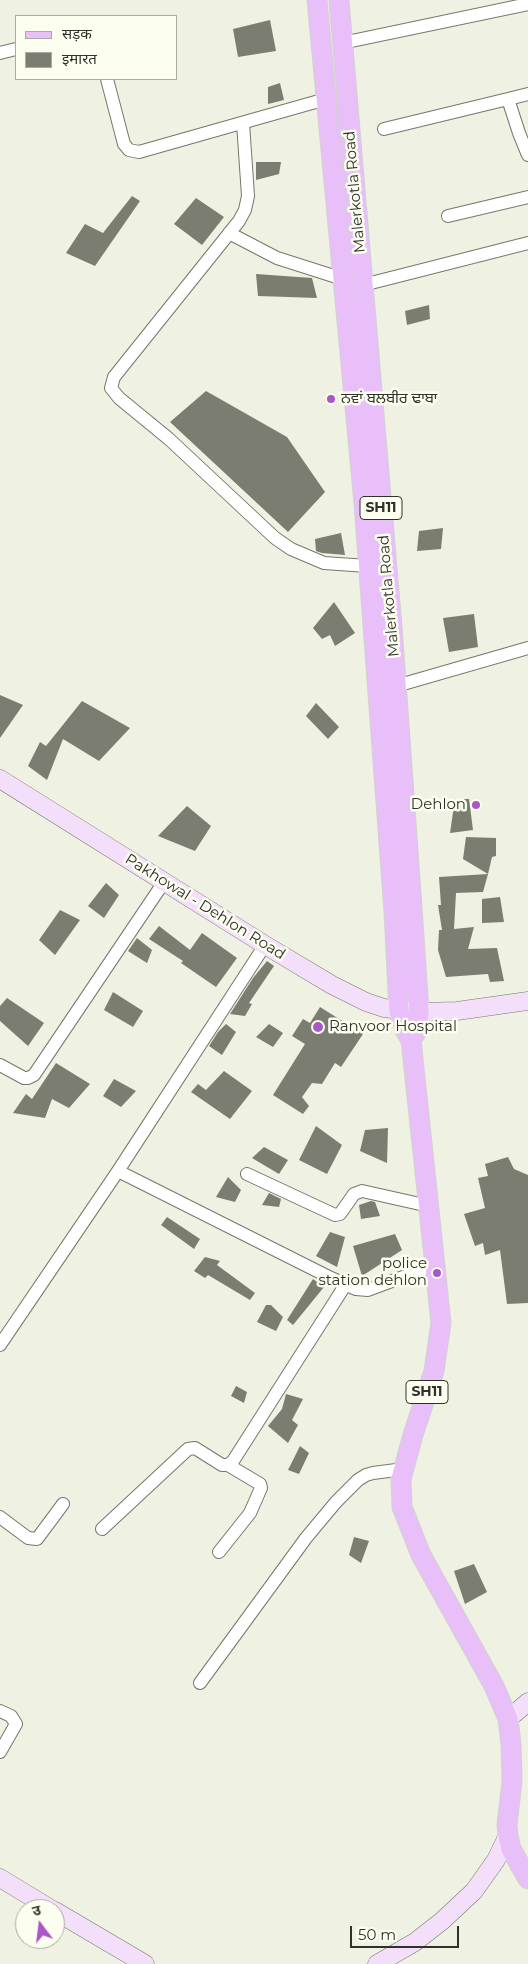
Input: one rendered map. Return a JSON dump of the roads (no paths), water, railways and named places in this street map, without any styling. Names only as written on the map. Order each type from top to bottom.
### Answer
[{"type":"main road","name":"Malerkotla Road","points":[[339,0],[396,686],[419,1012]]},
{"type":"main road","name":"Malerkotla Road","points":[[318,4],[368,566],[394,910],[399,1011]]},
{"type":"main road","name":"SH11","points":[[399,1011],[405,1030],[412,1040],[441,1323],[435,1362],[401,1479],[402,1507],[421,1555],[494,1686],[508,1719],[512,1781],[507,1825],[508,1835],[511,1848],[528,1878]]},
{"type":"main road","name":"SH11","points":[[412,1040],[417,1030],[419,1012]]},
{"type":"street","points":[[342,43],[528,4]]},
{"type":"street","points":[[0,53],[15,49]]},
{"type":"street","points":[[107,80],[122,138],[129,150],[133,152],[139,152],[326,99]]},
{"type":"street","points":[[384,129],[528,94]]},
{"type":"street","points":[[508,99],[528,155]]},
{"type":"street","points":[[243,123],[247,203],[239,221],[114,377],[111,384],[112,392],[169,439],[275,538],[291,549],[313,560],[324,563],[368,566]]},
{"type":"street","points":[[448,216],[528,197]]},
{"type":"street","points":[[229,233],[277,258],[343,279]]},
{"type":"street","points":[[362,285],[528,243]]},
{"type":"street","points":[[396,686],[528,648]]},
{"type":"street","name":"Pakhowal - Dehlon Road","points":[[0,779],[265,945],[332,985],[366,1002],[399,1011],[419,1012],[457,1011],[528,1002]]},
{"type":"street","points":[[0,1065],[24,1078],[34,1075],[164,882]]},
{"type":"street","points":[[0,1344],[118,1171],[265,945]]},
{"type":"street","points":[[118,1171],[356,1288],[368,1290],[435,1265]]},
{"type":"street","points":[[247,1174],[335,1214],[342,1213],[354,1194],[362,1191],[429,1206]]},
{"type":"street","points":[[228,1465],[233,1461],[346,1284]]},
{"type":"street","points":[[102,1529],[188,1449],[195,1448],[222,1465],[228,1465],[260,1484],[261,1488],[250,1513],[219,1552]]},
{"type":"street","points":[[200,1683],[306,1538],[336,1502],[358,1480],[366,1475],[404,1469]]},
{"type":"street","points":[[0,1517],[28,1538],[37,1539],[63,1504]]},
{"type":"street","points":[[508,1719],[528,1702]]},
{"type":"street","points":[[0,1711],[11,1716],[16,1724],[0,1752]]},
{"type":"street","points":[[377,1964],[422,1937],[442,1922],[474,1891],[496,1860],[508,1835]]},
{"type":"street","points":[[0,1878],[35,1899]]},
{"type":"street","points":[[65,1918],[145,1964]]},
{"type":"place","name":"ਨਵਾਂ ਬਲਬੀਰ ਢਾਬਾ","points":[[331,399]]},
{"type":"place","name":"Dehlon","points":[[476,805]]},
{"type":"place","name":"Ranvoor Hospital","points":[[318,1027]]},
{"type":"place","name":"police station dehlon","points":[[437,1273]]}]
